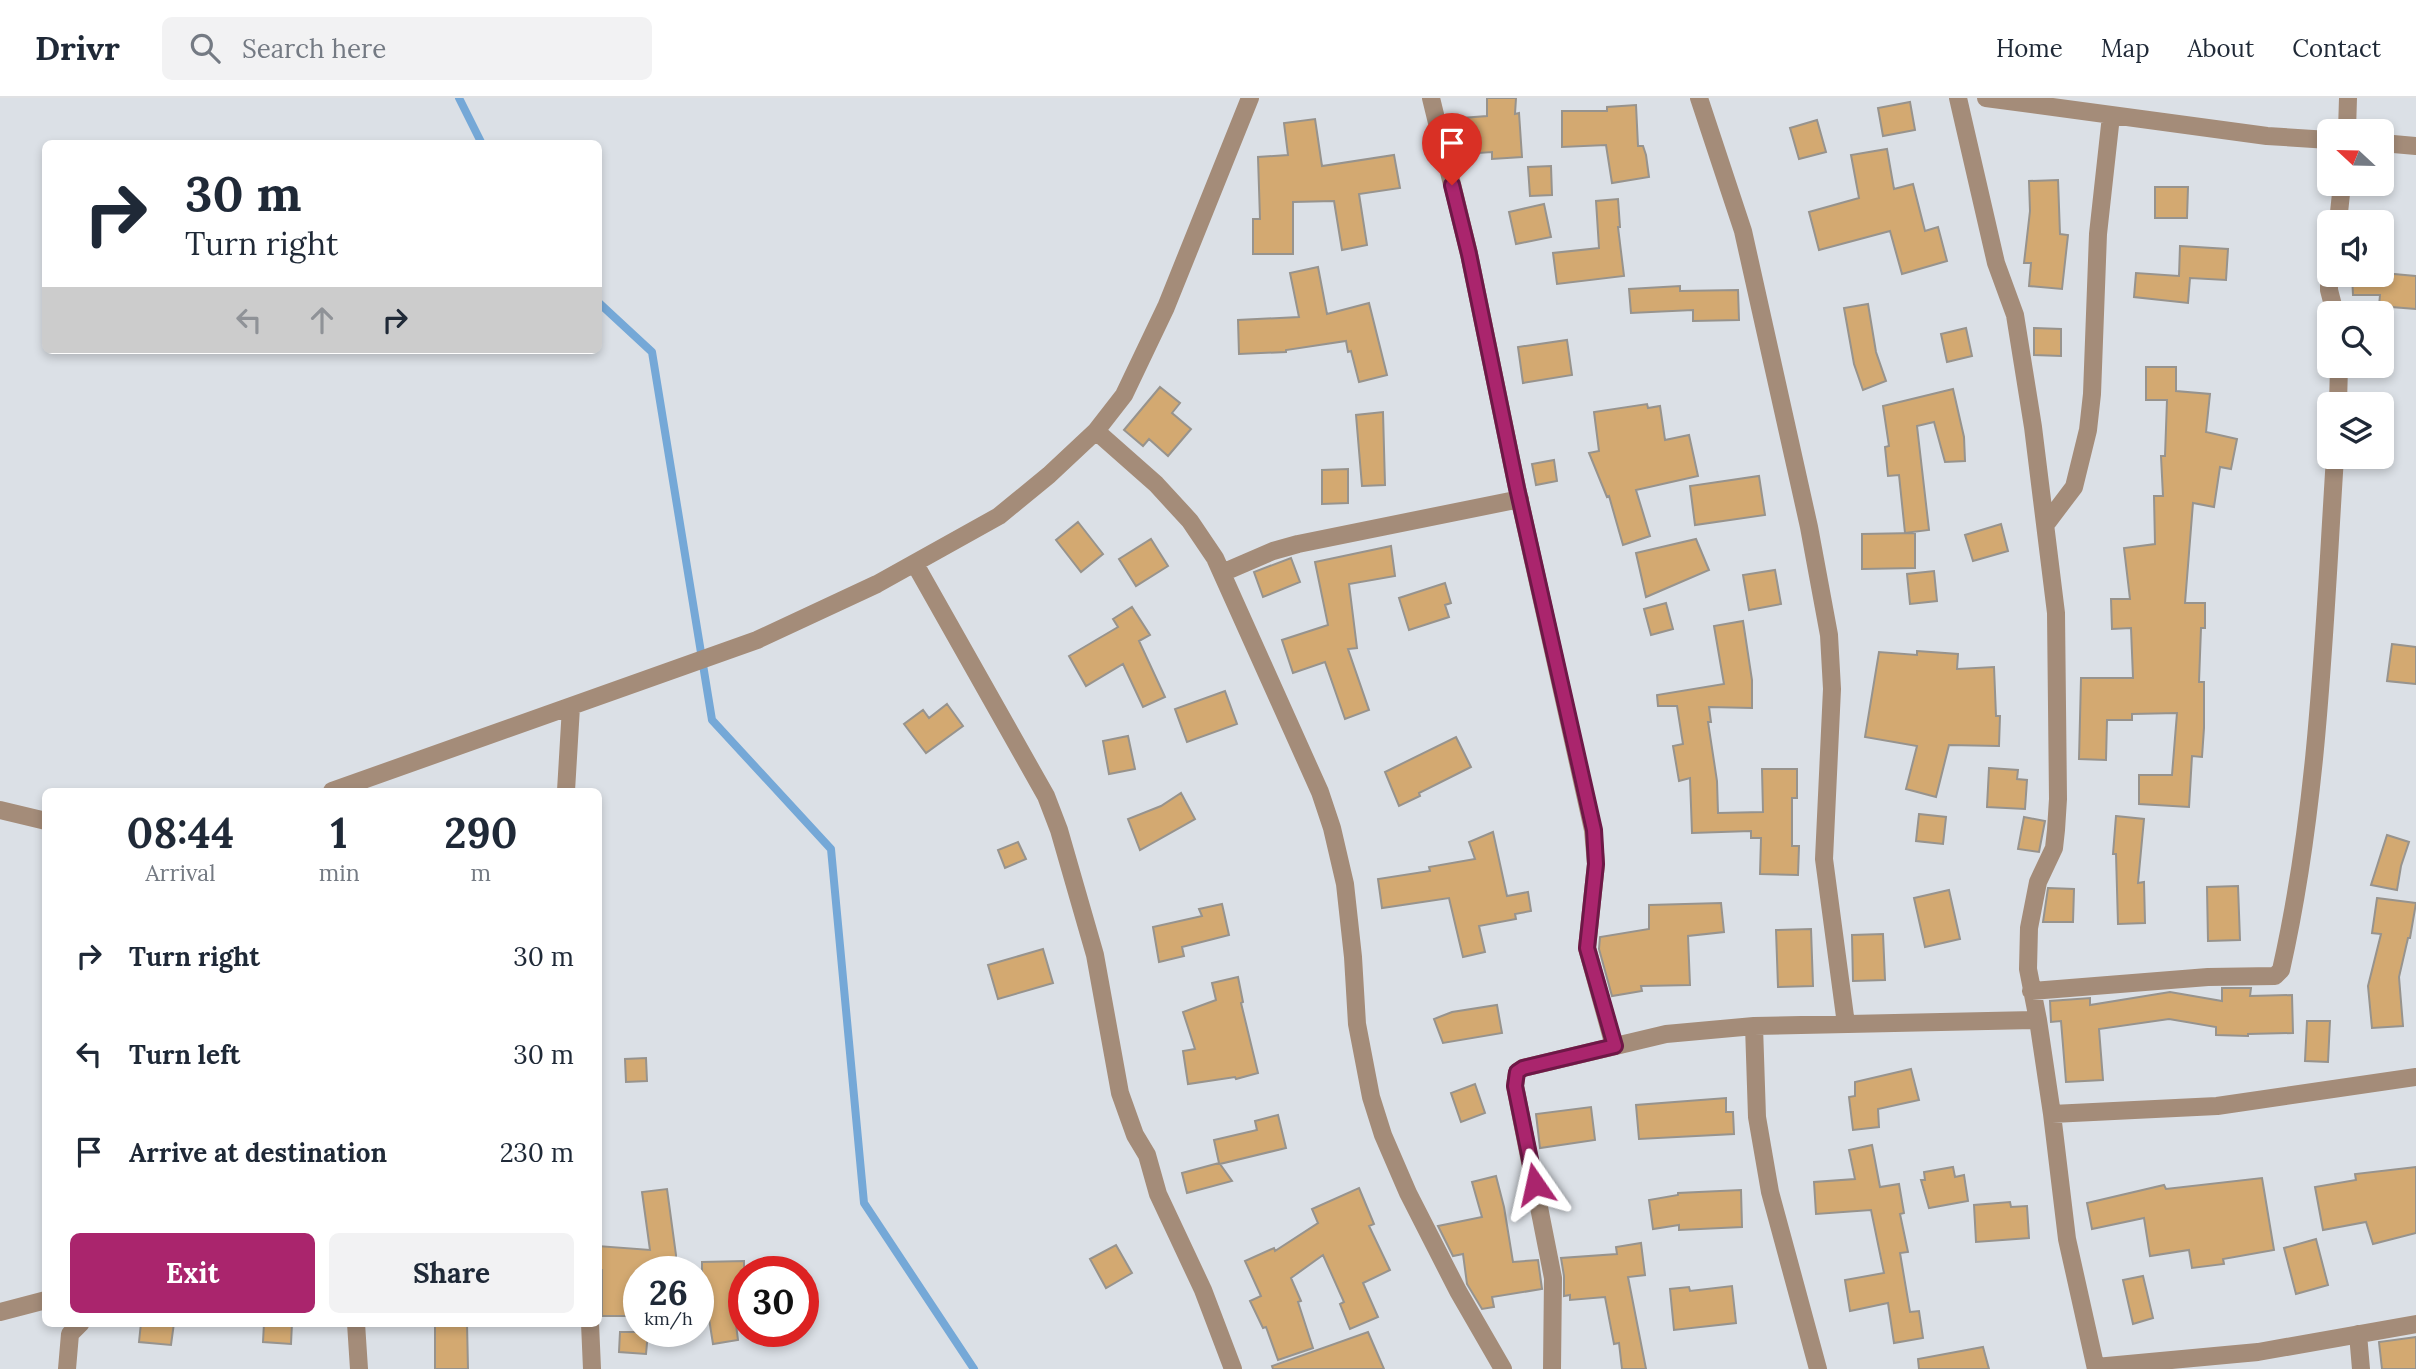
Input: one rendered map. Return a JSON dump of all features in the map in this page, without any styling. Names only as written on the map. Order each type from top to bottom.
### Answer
[{"type":"street","points":[[341,788],[757,640],[877,584],[999,516],[1049,475],[1096,431],[1124,395],[1166,307],[1250,98]]},
{"type":"street","points":[[1432,98],[1469,254],[1520,499],[1594,830],[1596,864],[1587,948],[1615,1046]]},
{"type":"street","points":[[1699,98],[1743,231],[1809,527],[1829,635],[1832,689],[1824,859],[1846,1024]]},
{"type":"street","points":[[1958,98],[1996,263],[2015,315],[2046,524],[2056,614],[2058,799],[2054,848],[2038,882],[2029,928],[2028,969],[2052,1114],[2067,1239],[2096,1368],[2258,1352],[2416,1324]]},
{"type":"street","points":[[1986,98],[2267,136],[2317,138]]},
{"type":"street","points":[[2347,119],[2348,98]]},
{"type":"street","points":[[2046,524],[2074,487],[2088,430],[2092,394],[2098,234],[2111,116]]},
{"type":"street","points":[[2394,144],[2416,146]]},
{"type":"street","points":[[1096,431],[1156,484],[1190,521],[1215,558],[1320,792],[1332,828],[1345,884],[1357,1024],[1371,1097],[1383,1135],[1408,1193],[1458,1291],[1503,1369]]},
{"type":"street","points":[[2031,991],[2208,977],[2275,976],[2281,970],[2308,820],[2323,650],[2334,469]]},
{"type":"street","points":[[1222,573],[1273,551],[1298,544],[1520,499]]},
{"type":"street","points":[[915,564],[1046,796],[1059,830],[1095,955],[1120,1093],[1135,1135],[1147,1155],[1158,1194],[1203,1290],[1233,1369]]},
{"type":"street","points":[[566,788],[571,707]]},
{"type":"street","points":[[0,810],[42,820]]},
{"type":"street","points":[[1552,1369],[1553,1278],[1517,1072],[1523,1068],[1666,1034],[1754,1026],[2038,1020]]},
{"type":"street","points":[[1754,1026],[1757,1117],[1770,1192],[1818,1369]]},
{"type":"street","points":[[2052,1114],[2217,1106],[2416,1077]]},
{"type":"street","points":[[0,1312],[42,1301]]},
{"type":"street","points":[[67,1369],[70,1334],[77,1327]]},
{"type":"street","points":[[356,1327],[359,1369]]},
{"type":"street","points":[[590,1327],[592,1369]]},
{"type":"street","points":[[2358,1334],[2361,1369]]},
{"type":"building","points":[[1487,98],[1516,98],[1515,114],[1519,113],[1522,157],[1492,159],[1492,152],[1464,154],[1462,118],[1487,116]]},
{"type":"building","points":[[1910,102],[1915,130],[1883,136],[1878,108]]},
{"type":"building","points":[[1636,105],[1638,146],[1643,146],[1649,177],[1612,183],[1606,145],[1562,147],[1562,111],[1607,111],[1607,107]]},
{"type":"building","points":[[1315,119],[1322,166],[1394,155],[1400,188],[1359,194],[1367,245],[1342,250],[1334,201],[1293,202],[1293,254],[1253,254],[1253,219],[1260,219],[1258,157],[1288,155],[1284,123]]},
{"type":"building","points":[[1817,120],[1826,152],[1799,159],[1790,128]]},
{"type":"building","points":[[1887,149],[1894,189],[1913,184],[1925,231],[1938,227],[1947,261],[1902,274],[1890,231],[1819,250],[1809,212],[1859,198],[1851,155]]},
{"type":"building","points":[[1551,166],[1552,195],[1530,196],[1528,167]]},
{"type":"building","points":[[2058,180],[2060,234],[2068,235],[2062,289],[2029,286],[2031,263],[2024,263],[2030,211],[2029,181]]},
{"type":"building","points":[[2155,187],[2188,187],[2187,218],[2155,218]]},
{"type":"building","points":[[1618,199],[1618,227],[1624,276],[1557,284],[1553,253],[1599,248],[1596,201]]},
{"type":"building","points":[[1544,204],[1551,237],[1516,244],[1509,212]]},
{"type":"building","points":[[2180,246],[2228,249],[2226,280],[2190,278],[2188,303],[2134,297],[2136,273],[2179,276]]},
{"type":"building","points":[[1318,267],[1327,314],[1369,303],[1387,375],[1359,382],[1346,341],[1286,352],[1239,354],[1238,320],[1299,317],[1290,273]]},
{"type":"building","points":[[2394,274],[2416,276],[2416,309],[2394,307],[2394,301],[2379,301],[2380,295],[2353,295],[2353,287],[2394,287]]},
{"type":"building","points":[[1680,286],[1680,291],[1738,290],[1739,320],[1693,321],[1693,310],[1631,313],[1629,289]]},
{"type":"building","points":[[1868,304],[1876,352],[1886,381],[1863,390],[1854,364],[1844,308]]},
{"type":"building","points":[[1966,328],[1972,356],[1947,362],[1941,334]]},
{"type":"building","points":[[2034,328],[2061,329],[2061,356],[2034,355]]},
{"type":"building","points":[[1567,340],[1572,375],[1523,383],[1518,347]]},
{"type":"building","points":[[2146,367],[2176,367],[2176,391],[2210,394],[2206,432],[2237,439],[2231,469],[2220,467],[2214,507],[2193,503],[2185,603],[2205,603],[2199,682],[2204,682],[2204,728],[2202,757],[2192,756],[2189,807],[2139,804],[2139,775],[2172,775],[2177,713],[2132,714],[2132,720],[2107,720],[2106,760],[2079,759],[2081,678],[2133,678],[2131,628],[2112,629],[2111,599],[2130,599],[2124,548],[2155,544],[2154,496],[2163,496],[2161,456],[2165,456],[2167,400],[2146,400]]},
{"type":"building","points":[[1160,387],[1180,403],[1172,413],[1191,429],[1168,456],[1149,439],[1143,446],[1124,430]]},
{"type":"building","points":[[1953,389],[1964,437],[1965,461],[1945,462],[1934,422],[1917,426],[1929,530],[1905,533],[1899,475],[1888,476],[1885,447],[1889,446],[1883,406]]},
{"type":"building","points":[[1647,404],[1648,408],[1660,406],[1665,440],[1689,435],[1698,476],[1636,490],[1650,536],[1623,545],[1609,496],[1607,497],[1589,453],[1599,451],[1594,412]]},
{"type":"building","points":[[1383,412],[1385,485],[1362,486],[1356,415]]},
{"type":"building","points":[[1554,460],[1557,481],[1536,485],[1532,464]]},
{"type":"building","points":[[1348,469],[1348,503],[1322,504],[1322,470]]},
{"type":"building","points":[[1759,476],[1765,515],[1695,525],[1690,486]]},
{"type":"building","points":[[1078,522],[1103,554],[1081,572],[1056,540]]},
{"type":"building","points":[[2001,524],[2008,551],[1973,561],[1965,535]]},
{"type":"building","points":[[1915,533],[1915,568],[1862,569],[1862,534]]},
{"type":"building","points":[[1151,539],[1168,566],[1136,586],[1119,559]]},
{"type":"building","points":[[1696,539],[1709,570],[1646,597],[1636,553]]},
{"type":"building","points":[[1391,546],[1395,576],[1349,584],[1357,648],[1348,649],[1369,710],[1345,719],[1325,662],[1293,673],[1282,640],[1328,625],[1315,562]]},
{"type":"building","points":[[1291,558],[1300,582],[1263,597],[1254,572]]},
{"type":"building","points":[[1775,570],[1781,604],[1749,610],[1743,575]]},
{"type":"building","points":[[1934,571],[1937,601],[1910,604],[1907,574]]},
{"type":"building","points":[[1445,583],[1451,603],[1445,605],[1449,617],[1409,630],[1399,598]]},
{"type":"building","points":[[1666,603],[1673,629],[1651,635],[1644,609]]},
{"type":"building","points":[[1132,607],[1150,635],[1139,641],[1165,697],[1143,707],[1123,664],[1086,686],[1069,656],[1118,627],[1113,619]]},
{"type":"building","points":[[1743,621],[1752,680],[1752,708],[1709,707],[1711,722],[1708,722],[1717,781],[1718,813],[1763,812],[1762,769],[1797,769],[1797,798],[1792,798],[1792,846],[1799,846],[1798,875],[1760,874],[1761,838],[1751,838],[1751,831],[1692,833],[1690,778],[1679,781],[1673,746],[1683,744],[1677,706],[1658,706],[1657,695],[1724,684],[1714,626]]},
{"type":"building","points":[[2392,644],[2416,647],[2416,684],[2387,681]]},
{"type":"building","points":[[1917,651],[1958,654],[1957,669],[1994,667],[1996,716],[2000,716],[1999,746],[1949,745],[1936,797],[1906,789],[1917,746],[1865,737],[1879,652],[1917,655]]},
{"type":"building","points":[[1225,691],[1237,724],[1187,742],[1175,709]]},
{"type":"building","points":[[947,704],[963,726],[926,753],[904,724],[923,710],[929,718]]},
{"type":"building","points":[[1128,736],[1135,769],[1109,774],[1103,741]]},
{"type":"building","points":[[1456,737],[1471,767],[1399,806],[1385,772]]},
{"type":"building","points":[[1989,768],[2018,770],[2017,779],[2027,780],[2025,809],[1987,807]]},
{"type":"building","points":[[1181,793],[1195,819],[1140,850],[1128,819],[1161,806]]},
{"type":"building","points":[[1919,814],[1946,817],[1943,844],[1916,841]]},
{"type":"building","points":[[2116,816],[2144,819],[2138,883],[2144,882],[2145,923],[2118,924],[2116,854],[2113,854]]},
{"type":"building","points":[[2024,817],[2045,821],[2039,852],[2018,849]]},
{"type":"building","points":[[1493,832],[1507,896],[1528,892],[1531,911],[1515,914],[1516,919],[1479,926],[1485,952],[1463,957],[1449,898],[1382,908],[1378,879],[1430,871],[1429,867],[1475,859],[1469,842]]},
{"type":"building","points":[[2387,835],[2409,842],[2397,890],[2371,885]]},
{"type":"building","points":[[1018,842],[1026,859],[1005,868],[998,850]]},
{"type":"building","points":[[2238,886],[2240,940],[2208,941],[2207,887]]},
{"type":"building","points":[[2048,888],[2074,889],[2073,922],[2043,922]]},
{"type":"building","points":[[1949,890],[1960,939],[1925,947],[1914,898]]},
{"type":"building","points":[[2377,898],[2416,903],[2399,977],[2403,1026],[2372,1028],[2368,986],[2381,934],[2372,933]]},
{"type":"building","points":[[1721,903],[1724,932],[1688,936],[1690,985],[1641,986],[1642,991],[1612,996],[1599,949],[1600,937],[1649,929],[1649,905]]},
{"type":"building","points":[[1222,904],[1229,935],[1182,947],[1184,956],[1159,962],[1153,927],[1202,916],[1199,909]]},
{"type":"building","points":[[1811,929],[1813,986],[1778,987],[1776,930]]},
{"type":"building","points":[[1883,934],[1885,980],[1853,981],[1852,935]]},
{"type":"building","points":[[1043,949],[1053,983],[998,999],[988,965]]},
{"type":"building","points":[[1238,977],[1243,1002],[1241,1003],[1258,1073],[1236,1079],[1188,1084],[1183,1051],[1195,1049],[1183,1012],[1216,1000],[1212,983]]},
{"type":"building","points":[[2222,988],[2251,988],[2250,996],[2292,995],[2293,1033],[2216,1035],[2216,1027],[2169,1019],[2099,1029],[2103,1080],[2066,1082],[2061,1021],[2051,1022],[2050,1001],[2090,998],[2090,1005],[2170,992],[2222,1001]]},
{"type":"building","points":[[1497,1005],[1502,1033],[1443,1043],[1434,1019],[1452,1012]]},
{"type":"building","points":[[2307,1021],[2330,1021],[2328,1062],[2305,1061]]},
{"type":"building","points":[[646,1058],[647,1081],[626,1082],[625,1059]]},
{"type":"building","points":[[1911,1069],[1919,1100],[1878,1109],[1879,1127],[1853,1130],[1849,1097],[1855,1096],[1855,1082]]},
{"type":"building","points":[[1475,1084],[1485,1113],[1461,1122],[1451,1093]]},
{"type":"building","points":[[1726,1098],[1726,1112],[1733,1112],[1734,1134],[1639,1139],[1636,1105]]},
{"type":"building","points":[[1591,1107],[1595,1140],[1540,1148],[1536,1114]]},
{"type":"building","points":[[1278,1115],[1286,1148],[1220,1164],[1232,1181],[1187,1193],[1182,1173],[1219,1163],[1214,1140],[1257,1130],[1255,1121]]},
{"type":"building","points":[[1872,1145],[1880,1187],[1899,1184],[1904,1213],[1900,1214],[1908,1252],[1900,1253],[1910,1312],[1919,1311],[1923,1338],[1894,1343],[1888,1303],[1850,1311],[1845,1280],[1884,1273],[1871,1210],[1816,1214],[1814,1182],[1855,1179],[1849,1150]]},
{"type":"building","points":[[1953,1167],[1955,1177],[1964,1175],[1968,1201],[1929,1208],[1921,1180],[1925,1180],[1924,1172]]},
{"type":"building","points":[[2416,1167],[2416,1233],[2373,1244],[2366,1222],[2323,1230],[2315,1187],[2356,1180],[2355,1174]]},
{"type":"building","points":[[1496,1176],[1513,1262],[1538,1260],[1542,1289],[1492,1297],[1494,1307],[1482,1309],[1467,1284],[1463,1254],[1453,1256],[1438,1226],[1482,1217],[1472,1182]]},
{"type":"building","points":[[2262,1178],[2274,1250],[2223,1259],[2224,1264],[2192,1268],[2189,1250],[2150,1256],[2144,1218],[2092,1229],[2087,1203],[2164,1185],[2166,1189]]},
{"type":"building","points":[[1359,1188],[1374,1224],[1369,1226],[1390,1270],[1363,1283],[1378,1317],[1350,1329],[1340,1304],[1344,1302],[1323,1255],[1291,1278],[1301,1301],[1298,1302],[1313,1348],[1278,1360],[1266,1327],[1263,1328],[1250,1301],[1261,1296],[1245,1261],[1274,1248],[1275,1251],[1318,1223],[1312,1209]]},
{"type":"building","points":[[667,1189],[676,1256],[623,1256],[623,1316],[602,1316],[602,1246],[650,1250],[642,1192]]},
{"type":"building","points":[[1741,1190],[1742,1227],[1679,1230],[1679,1225],[1653,1229],[1649,1200],[1678,1193]]},
{"type":"building","points":[[2010,1202],[2011,1207],[2027,1206],[2029,1238],[1976,1242],[1974,1205]]},
{"type":"building","points":[[2316,1239],[2328,1285],[2296,1294],[2284,1248]]},
{"type":"building","points":[[1641,1243],[1645,1275],[1628,1277],[1646,1369],[1622,1369],[1619,1343],[1614,1344],[1605,1297],[1570,1300],[1570,1295],[1564,1296],[1561,1258],[1617,1254],[1616,1247]]},
{"type":"building","points":[[1116,1245],[1132,1273],[1106,1288],[1090,1259]]},
{"type":"building","points":[[728,1261],[728,1342],[714,1344],[714,1262]]},
{"type":"building","points":[[2143,1276],[2153,1318],[2133,1324],[2123,1280]]},
{"type":"building","points":[[1732,1286],[1736,1323],[1674,1330],[1670,1289],[1689,1287],[1690,1291]]},
{"type":"building","points":[[141,1327],[173,1327],[171,1345],[139,1342]]},
{"type":"building","points":[[264,1327],[292,1327],[291,1344],[263,1342]]},
{"type":"building","points":[[435,1327],[467,1327],[468,1369],[435,1369]]},
{"type":"building","points":[[620,1332],[623,1332],[623,1347],[647,1347],[646,1354],[619,1352]]},
{"type":"building","points":[[1368,1332],[1384,1369],[1273,1369],[1272,1366]]},
{"type":"building","points":[[2416,1337],[2416,1369],[2382,1369],[2379,1342]]},
{"type":"building","points":[[1983,1347],[1989,1369],[1919,1369],[1918,1359]]},
{"type":"waterway","points":[[459,98],[480,140]]},
{"type":"waterway","points":[[602,306],[652,352],[712,720],[831,849],[864,1203],[974,1369]]},
{"type":"route","points":[[1452,185],[1594,830],[1596,864],[1587,948],[1615,1046],[1523,1068],[1517,1072],[1515,1086],[1535,1184]]}]
